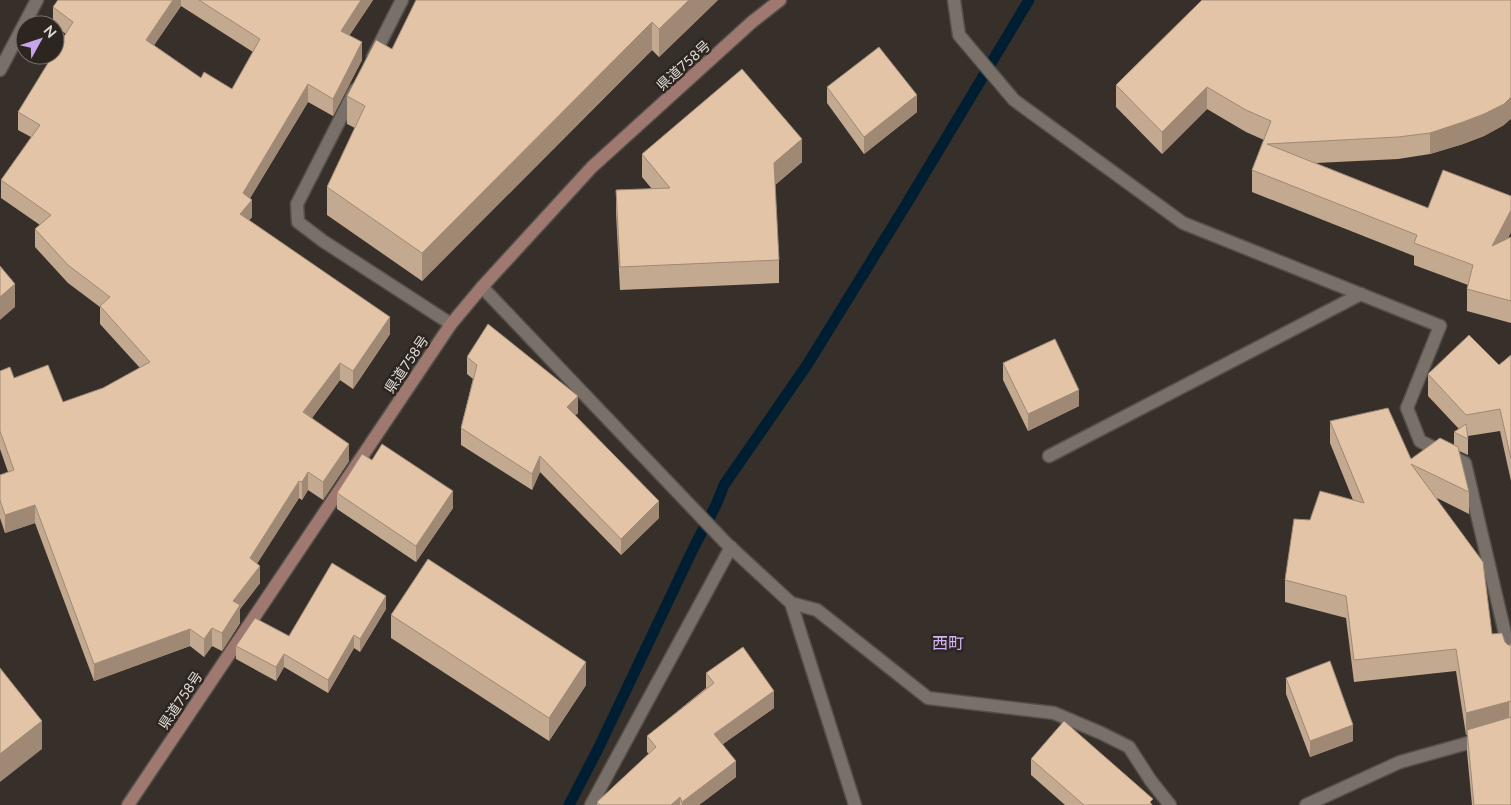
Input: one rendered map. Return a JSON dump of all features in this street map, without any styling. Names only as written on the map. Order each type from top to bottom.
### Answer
[{"type":"main road","name":"県道758号","points":[[128,805],[451,324],[482,287],[592,167],[752,22],[780,0]]},
{"type":"street","points":[[0,70],[37,0]]},
{"type":"street","points":[[402,0],[297,204],[298,222],[323,241],[451,324]]},
{"type":"street","points":[[954,0],[958,35],[1014,100],[1183,223],[1440,326],[1407,408],[1420,441],[1465,463],[1511,659]]},
{"type":"street","points":[[482,287],[729,545],[791,603],[817,610],[928,698],[1054,713],[1129,747],[1151,781],[1170,805]]},
{"type":"street","points":[[1049,456],[1361,294]]},
{"type":"street","points":[[592,805],[729,545]]},
{"type":"street","points":[[791,603],[855,805]]},
{"type":"street","points":[[1306,805],[1400,762],[1511,731]]},
{"type":"building","points":[[58,0],[173,0],[146,40],[201,78],[204,72],[232,89],[260,39],[199,0],[361,0],[341,31],[362,42],[333,99],[308,84],[243,193],[252,200],[240,214],[390,317],[353,371],[340,363],[303,412],[349,444],[323,482],[308,472],[302,482],[299,481],[250,558],[260,566],[233,601],[240,605],[222,633],[212,628],[204,639],[190,629],[94,664],[35,505],[5,515],[0,500],[0,475],[14,470],[0,431],[0,371],[10,367],[14,378],[48,365],[63,402],[103,388],[150,362],[100,306],[110,297],[68,265],[35,229],[51,215],[1,180],[40,125],[18,112],[47,65],[65,65],[65,35],[73,22],[53,7]]},
{"type":"building","points":[[416,0],[689,0],[659,29],[652,22],[422,253],[327,187],[365,106],[347,96],[376,40],[392,49]]},
{"type":"building","points":[[1202,0],[1511,0],[1511,97],[1504,104],[1484,114],[1430,133],[1398,137],[1267,144],[1428,208],[1443,170],[1511,196],[1511,210],[1492,246],[1511,237],[1511,301],[1467,289],[1473,265],[1414,243],[1417,235],[1252,170],[1271,121],[1246,110],[1207,87],[1162,132],[1116,85]]},
{"type":"building","points":[[879,47],[917,95],[864,137],[827,87]]},
{"type":"building","points":[[742,69],[802,139],[774,163],[779,260],[620,267],[616,190],[670,188],[642,154]]},
{"type":"building","points":[[0,266],[15,284],[0,297]]},
{"type":"building","points":[[488,324],[578,396],[567,407],[659,501],[621,539],[540,456],[532,474],[461,428],[477,365],[467,357]]},
{"type":"building","points":[[1469,335],[1499,365],[1511,355],[1511,459],[1500,409],[1466,415],[1428,374]]},
{"type":"building","points":[[1055,339],[1079,390],[1028,414],[1003,363]]},
{"type":"building","points":[[1388,408],[1411,459],[1440,438],[1458,447],[1469,492],[1411,464],[1483,562],[1492,634],[1502,633],[1505,642],[1511,645],[1511,701],[1466,713],[1456,649],[1354,660],[1346,596],[1285,580],[1294,519],[1310,520],[1320,491],[1364,503],[1330,421]]},
{"type":"building","points":[[1466,424],[1468,439],[1454,432]]},
{"type":"building","points":[[382,444],[453,491],[416,546],[337,493],[362,454],[372,460]]},
{"type":"building","points":[[428,559],[586,662],[549,718],[391,615]]},
{"type":"building","points":[[332,563],[386,596],[360,639],[354,635],[328,680],[284,654],[276,667],[236,646],[255,618],[289,636]]},
{"type":"building","points":[[743,647],[774,691],[714,734],[736,761],[682,802],[680,797],[671,805],[600,805],[597,802],[656,747],[647,736],[714,683],[706,673]]},
{"type":"building","points":[[1330,661],[1353,725],[1310,741],[1286,678]]},
{"type":"building","points":[[0,668],[42,721],[0,754]]},
{"type":"building","points":[[1511,717],[1511,805],[1474,805],[1467,730]]},
{"type":"building","points":[[1064,721],[1153,799],[1150,802],[1152,805],[1084,805],[1031,759]]},
{"type":"waterway","points":[[569,805],[598,749],[724,485],[807,365],[1029,0]]},
{"type":"district","name":"西町","points":[[948,642]]}]
